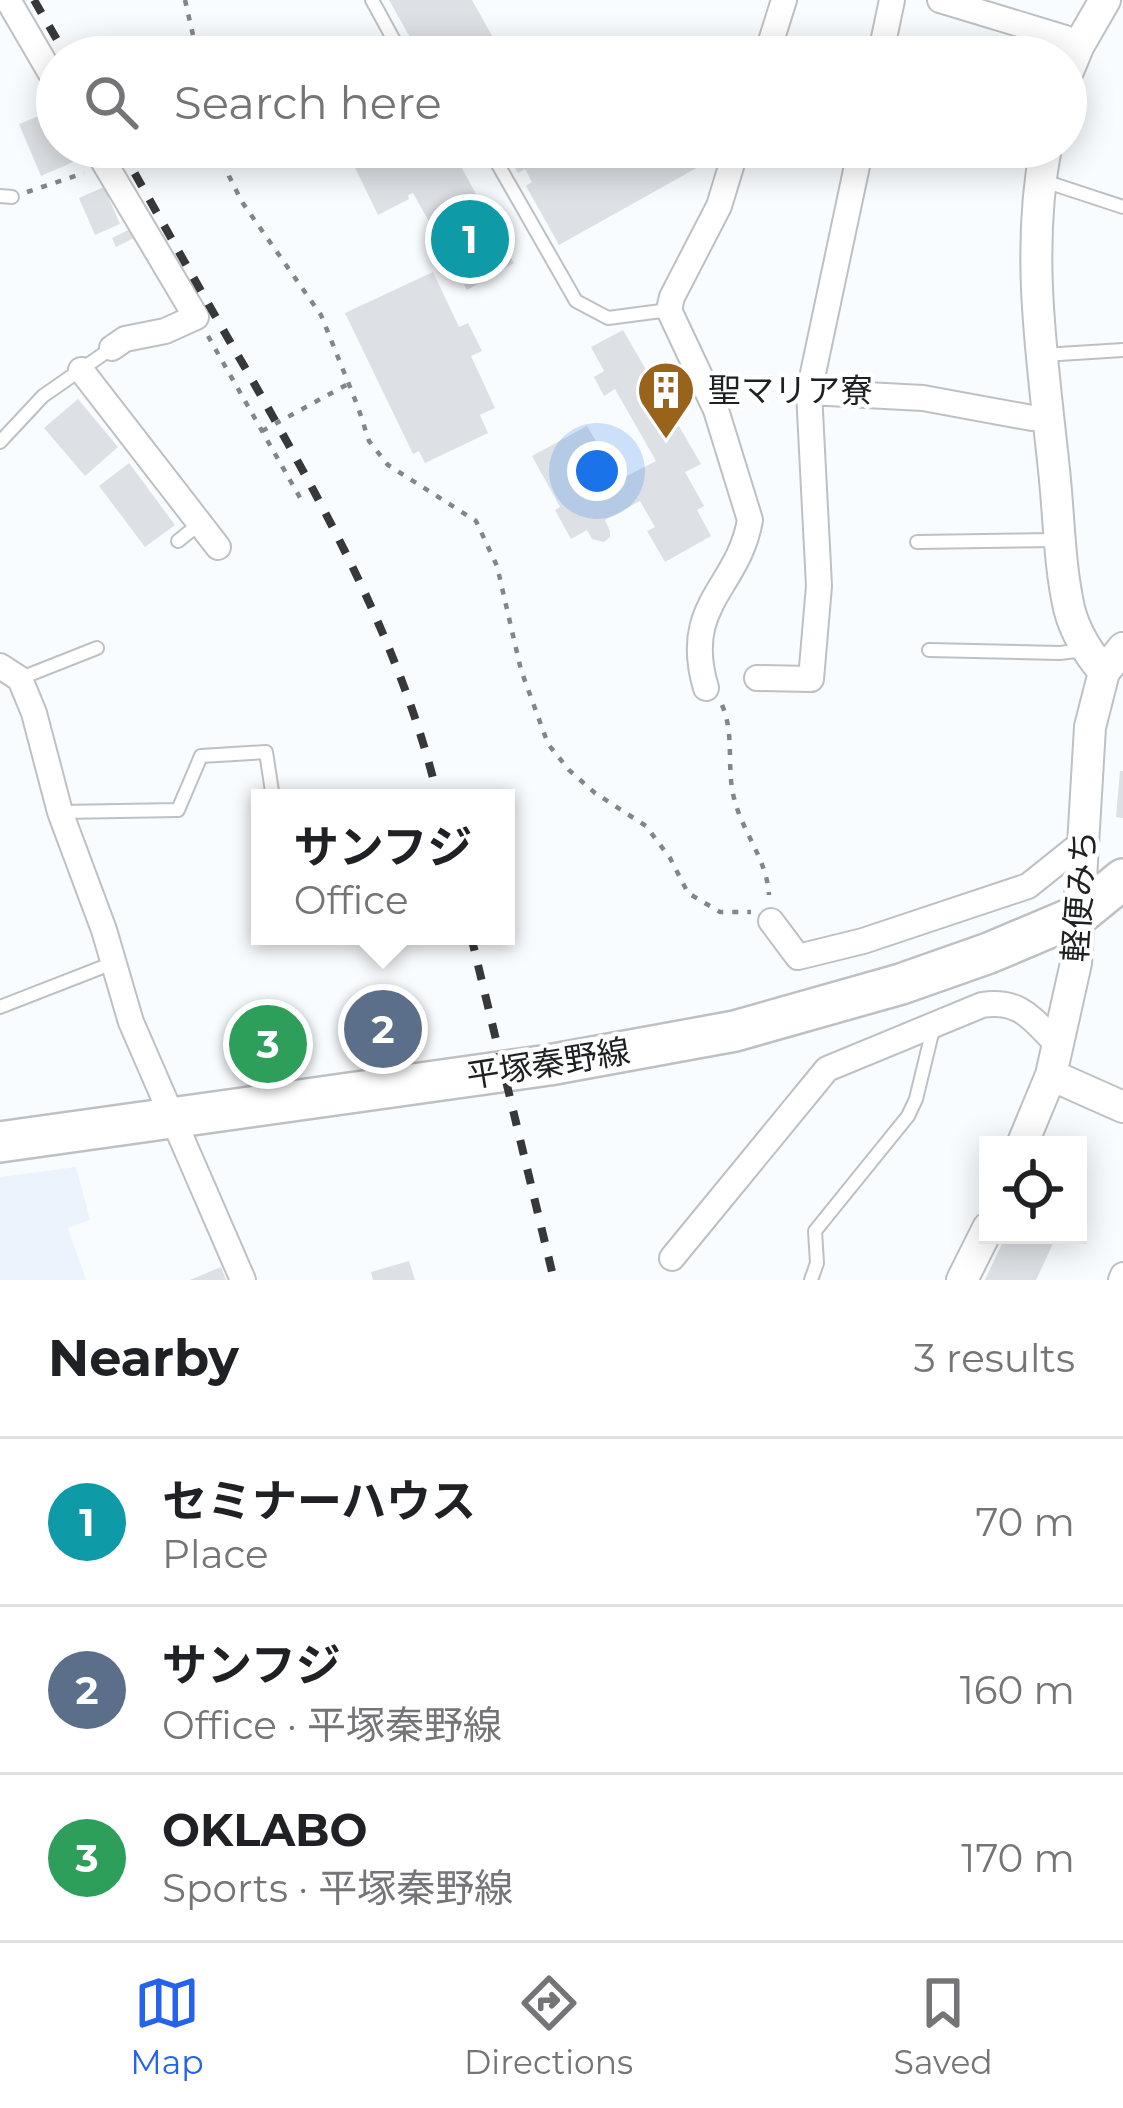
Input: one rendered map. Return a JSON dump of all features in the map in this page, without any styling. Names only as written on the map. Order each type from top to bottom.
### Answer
[{"type":"main road","name":"平塚秦野線","points":[[1079,915],[1123,878]]},
{"type":"main road","name":"平塚秦野線","points":[[0,1142],[549,1065],[735,1031],[901,985],[1079,915],[1123,910]]},
{"type":"street","points":[[8,0],[36,48]]},
{"type":"street","points":[[773,36],[784,0]]},
{"type":"street","points":[[884,36],[892,0]]},
{"type":"street","points":[[940,0],[1058,36]]},
{"type":"street","points":[[1083,36],[1105,0]]},
{"type":"street","points":[[108,168],[196,317],[165,331],[125,339],[112,348]]},
{"type":"street","points":[[706,688],[698,652],[703,622],[750,520],[716,410],[669,310],[718,206],[730,168]]},
{"type":"street","points":[[758,678],[812,679],[819,586],[808,392],[856,168]]},
{"type":"street","points":[[1042,168],[1034,253],[1061,540],[1070,610],[1104,656]]},
{"type":"street","points":[[82,370],[218,547]]},
{"type":"street","points":[[808,392],[923,398],[1048,417]]},
{"type":"street","name":"軽便みち","points":[[1026,1136],[1051,1076],[1076,963],[1090,727],[1104,656]]},
{"type":"street","points":[[10,672],[34,713],[60,812],[104,929],[130,1022],[243,1280]]},
{"type":"street","points":[[771,920],[798,957],[863,941],[1028,886],[1082,842]]},
{"type":"street","points":[[672,1258],[826,1069],[982,1004],[1000,1002],[1019,1007],[1058,1045]]},
{"type":"street","points":[[1051,1076],[1123,1107]]},
{"type":"street","points":[[962,1280],[980,1244]]},
{"type":"lane","points":[[372,0],[392,36]]},
{"type":"lane","points":[[500,168],[576,301],[608,318],[669,310]]},
{"type":"lane","points":[[1040,180],[1123,207]]},
{"type":"lane","points":[[0,442],[44,396],[112,348]]},
{"type":"lane","points":[[1043,356],[1123,350]]},
{"type":"lane","points":[[178,541],[200,524]]},
{"type":"lane","points":[[917,542],[1061,540]]},
{"type":"lane","points":[[10,672],[97,648]]},
{"type":"lane","points":[[929,650],[1104,656]]},
{"type":"lane","points":[[60,812],[178,810],[200,756],[266,752],[272,789]]},
{"type":"lane","points":[[0,1007],[113,963]]},
{"type":"lane","points":[[811,1280],[817,1263],[815,1231],[908,1116],[934,1024]]},
{"type":"path","points":[[185,0],[193,36]]},
{"type":"path","points":[[6,196],[72,168]]},
{"type":"path","points":[[227,168],[242,202],[321,315],[369,441],[388,465],[476,520],[497,566],[521,670],[548,744],[595,793],[646,826],[688,893],[720,912],[750,911],[771,920],[768,880],[734,800],[728,720],[706,688]]},
{"type":"path","points":[[196,317],[303,503]]},
{"type":"path","points":[[262,431],[348,384]]},
{"type":"shaded area","points":[[76,1167],[90,1220],[68,1228],[86,1280],[0,1280],[0,1177]]},
{"type":"building","points":[[389,0],[472,0],[492,36],[409,36]]},
{"type":"building","points":[[36,117],[36,164],[19,124]]},
{"type":"building","points":[[355,168],[462,168],[514,263],[467,290],[413,193],[378,215]]},
{"type":"building","points":[[515,168],[696,168],[559,245],[526,186],[532,182],[525,169],[518,173]]},
{"type":"building","points":[[104,187],[120,224],[95,235],[79,198]]},
{"type":"building","points":[[132,228],[136,237],[116,247],[112,238]]},
{"type":"building","points":[[433,272],[459,327],[468,323],[482,351],[471,356],[495,408],[480,415],[488,433],[425,463],[419,451],[413,454],[345,313]]},
{"type":"building","name":"聖マリア寮","points":[[623,330],[701,464],[685,472],[704,506],[697,510],[711,536],[665,562],[647,531],[655,527],[640,501],[605,520],[610,537],[604,542],[592,539],[587,530],[571,539],[555,510],[560,507],[532,456],[587,426],[619,480],[656,461],[615,389],[604,396],[594,377],[604,371],[591,347]]},
{"type":"building","points":[[78,399],[118,447],[85,476],[44,428]]},
{"type":"building","points":[[129,463],[175,525],[145,547],[99,486]]},
{"type":"building","points":[[1123,771],[1123,818],[1116,817]]},
{"type":"building","points":[[392,1017],[393,1024],[398,1023],[399,1049],[372,1050],[367,1019]]},
{"type":"building","points":[[279,1028],[283,1057],[258,1061],[253,1032]]},
{"type":"building","points":[[1002,1244],[1053,1244],[1036,1280],[985,1280]]},
{"type":"building","points":[[409,1261],[415,1280],[373,1280],[371,1272]]},
{"type":"building","points":[[221,1267],[226,1280],[190,1280]]},
{"type":"railway","points":[[34,0],[55,36]]},
{"type":"railway","points":[[132,168],[358,578],[404,686],[436,789]]},
{"type":"railway","points":[[473,945],[554,1280]]},
{"type":"place","name":"セミナーハウス","points":[[470,239]]},
{"type":"place","name":"聖マリア寮","points":[[666,441]]},
{"type":"place","name":"サンフジ","points":[[383,1029]]},
{"type":"place","name":"OKLABO","points":[[268,1044]]}]
